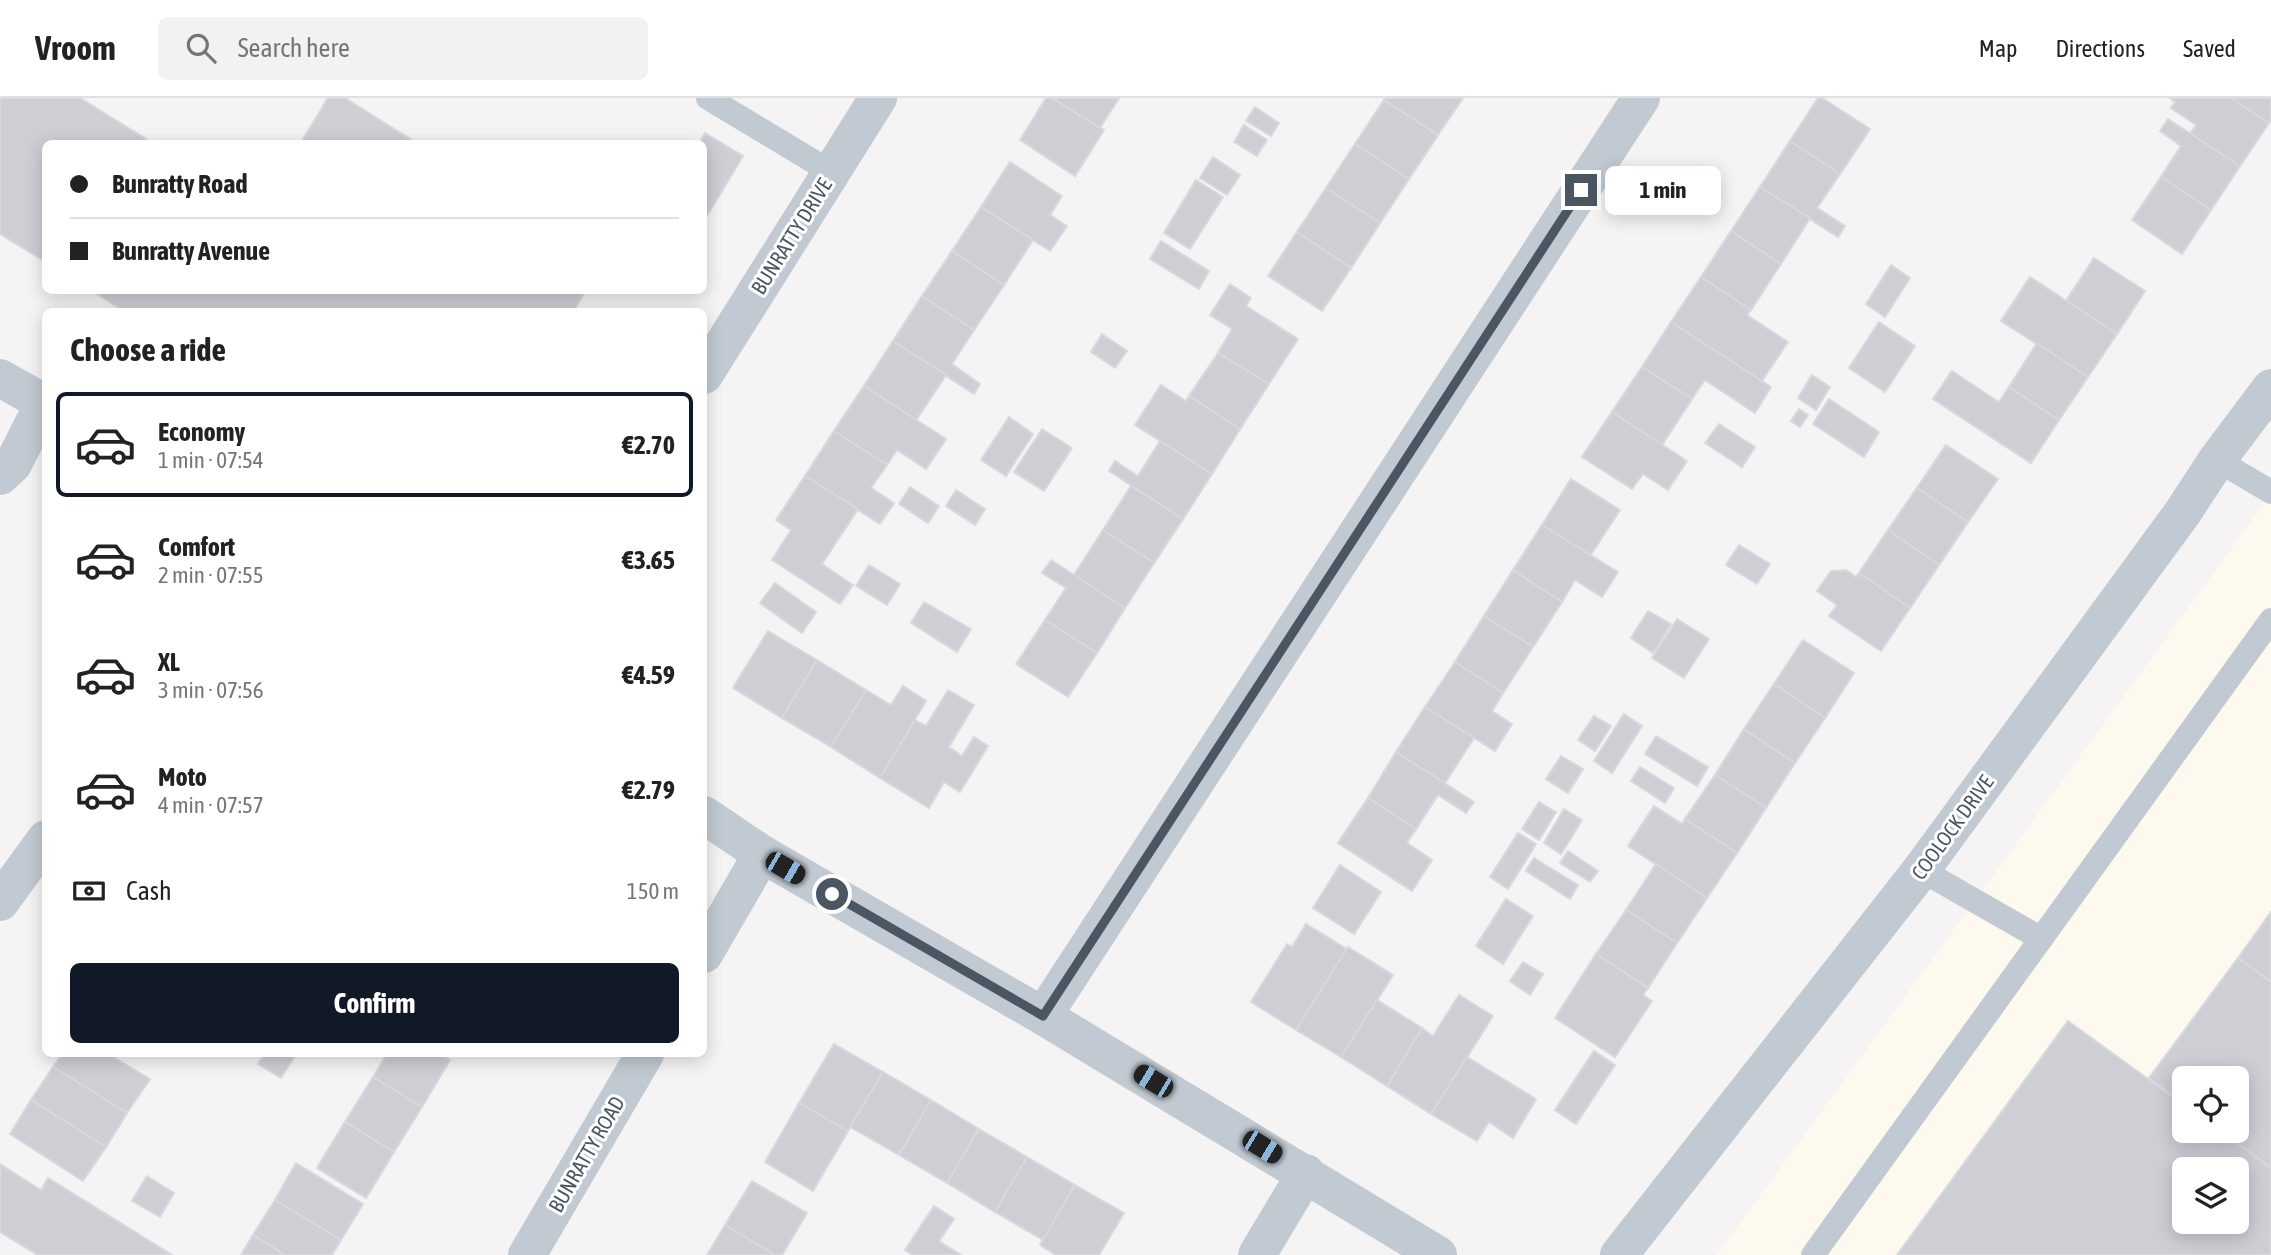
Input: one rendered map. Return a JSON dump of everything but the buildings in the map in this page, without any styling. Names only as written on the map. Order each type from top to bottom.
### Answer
[{"type":"street","name":"BUNRATTY DRIVE","points":[[707,370],[878,98]]},
{"type":"street","points":[[1043,1016],[1641,98]]},
{"type":"street","points":[[0,378],[42,401]]},
{"type":"street","name":"COOLOCK DRIVE","points":[[1619,1255],[1921,870],[2271,388]]},
{"type":"street","points":[[0,476],[13,464],[42,409]]},
{"type":"street","points":[[707,817],[762,854],[1043,1016],[1438,1255]]},
{"type":"street","points":[[0,902],[42,844]]},
{"type":"street","points":[[707,949],[762,854]]},
{"type":"street","name":"BUNRATTY ROAD","points":[[527,1255],[643,1057]]},
{"type":"street","points":[[1257,1255],[1306,1173]]},
{"type":"lane","points":[[708,98],[831,172]]},
{"type":"lane","points":[[2217,460],[2271,492]]},
{"type":"lane","points":[[1813,1255],[2271,620]]},
{"type":"lane","points":[[1921,870],[2040,938]]},
{"type":"shaded area","points":[[2271,494],[2271,1255],[1717,1255]]},
{"type":"route","points":[[832,894],[1043,1016],[1581,190]]}]
